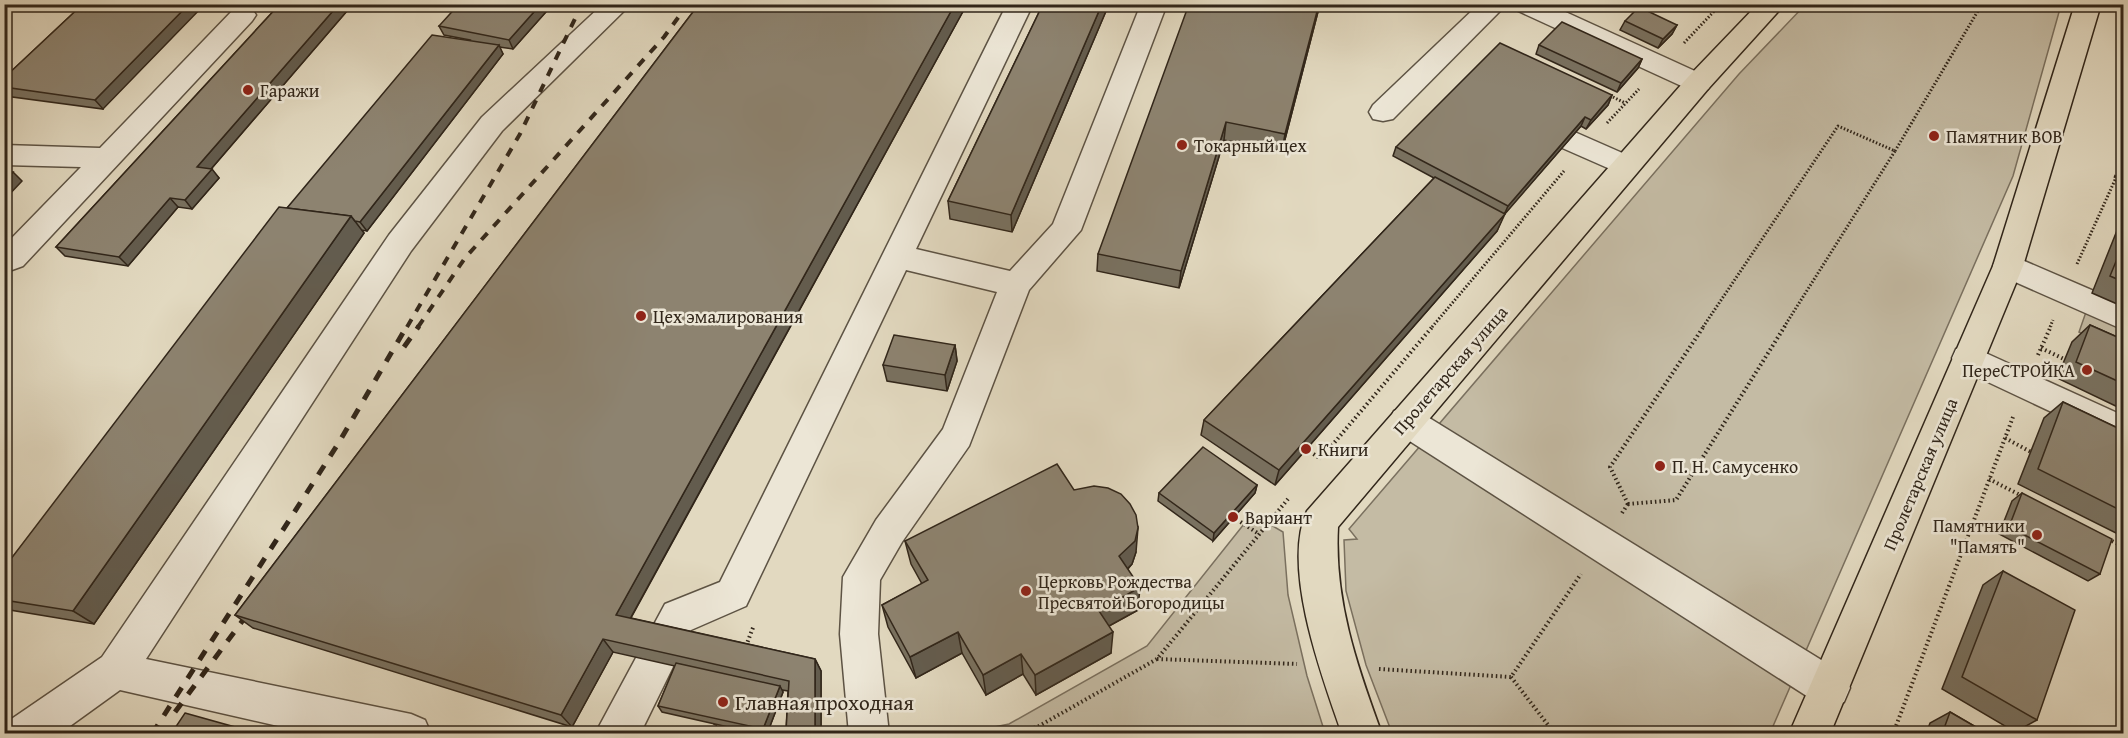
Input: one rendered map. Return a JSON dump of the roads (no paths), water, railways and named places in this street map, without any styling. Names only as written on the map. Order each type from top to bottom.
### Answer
[{"type":"main road","name":"Пролетарская улица","points":[[1362,734],[1338,666],[1318,586],[1316,553],[1320,522],[1698,83],[1773,4]]},
{"type":"main road","name":"Пролетарская улица","points":[[1809,734],[2008,266],[2088,4]]},
{"type":"street","points":[[24,734],[116,670],[400,243],[492,124],[619,4]]},
{"type":"street","points":[[615,734],[620,731],[678,617],[733,594],[1020,4]]},
{"type":"street","points":[[869,734],[859,634],[862,578],[889,531],[957,436],[1016,284],[1066,230],[1154,4]]},
{"type":"street","points":[[1383,112],[1495,4]]},
{"type":"street","points":[[1525,4],[1698,83]]},
{"type":"street","points":[[12,258],[243,15]]},
{"type":"street","points":[[1577,143],[1626,166]]},
{"type":"street","points":[[4,155],[107,158]]},
{"type":"street","points":[[897,256],[1016,284]]},
{"type":"street","points":[[2008,266],[2124,318]]},
{"type":"street","points":[[1968,358],[2124,432]]},
{"type":"street","points":[[1406,421],[1830,688]]},
{"type":"street","points":[[116,670],[192,689],[411,734]]},
{"type":"railway","points":[[407,327],[520,134],[582,4]]},
{"type":"railway","points":[[418,327],[465,258],[664,37],[688,4]]},
{"type":"railway","points":[[152,734],[338,444],[407,326]]},
{"type":"railway","points":[[404,347],[419,326]]},
{"type":"railway","points":[[175,712],[252,608]]},
{"type":"place","name":"Гаражи","points":[[248,90]]},
{"type":"place","name":"Памятник ВОВ","points":[[1934,136]]},
{"type":"place","name":"Токарный цех","points":[[1182,145]]},
{"type":"place","name":"Цех эмалирования","points":[[641,316]]},
{"type":"place","name":"ПереСТРОЙКА","points":[[2087,370]]},
{"type":"place","name":"Книги","points":[[1306,449]]},
{"type":"place","name":"П. Н. Самусенко","points":[[1660,466]]},
{"type":"place","name":"Вариант","points":[[1233,517]]},
{"type":"place","name":"Памятники \"Память\"","points":[[2037,535]]},
{"type":"place","name":"Церковь Рождества Пресвятой Богородицы","points":[[1026,591]]},
{"type":"place","name":"Главная проходная","points":[[723,702]]}]
